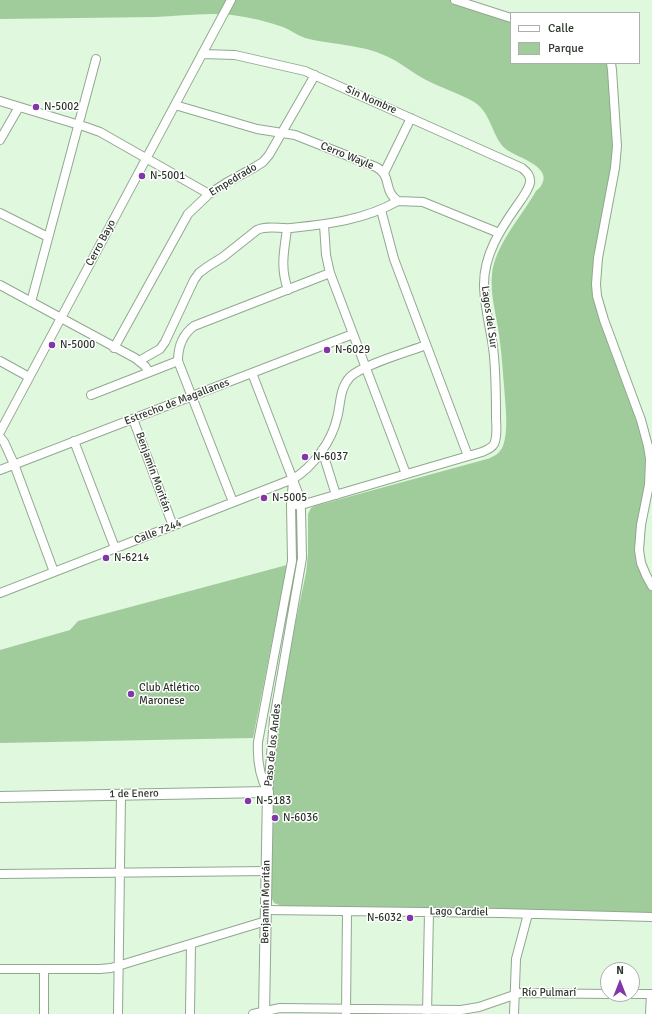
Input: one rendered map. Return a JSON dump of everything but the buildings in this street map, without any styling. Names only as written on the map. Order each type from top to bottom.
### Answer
[{"type":"street","name":"Cerro Bayo","points":[[0,432],[231,0]]},
{"type":"street","points":[[455,0],[510,18]]},
{"type":"street","name":"Sin Nombre","points":[[202,54],[222,54],[250,58],[294,68],[315,75],[522,168],[530,177]]},
{"type":"street","points":[[31,302],[96,59]]},
{"type":"street","points":[[611,64],[617,146],[615,168],[597,264],[596,284],[597,296],[604,320],[648,446],[650,459],[650,484],[640,525],[639,550],[641,563],[652,586]]},
{"type":"street","name":"Empedrado","points":[[114,348],[183,223],[196,206],[209,194],[264,162],[315,75]]},
{"type":"street","points":[[0,101],[100,132],[209,194]]},
{"type":"street","name":"Cerro Wayle","points":[[175,105],[257,129],[301,138],[376,167],[384,173],[390,193],[398,201]]},
{"type":"street","points":[[0,140],[19,107]]},
{"type":"street","points":[[384,173],[411,118]]},
{"type":"street","name":"Lagos del Sur","points":[[468,456],[487,450],[494,444],[496,435],[496,377],[493,346],[484,290],[485,266],[499,234],[527,190],[530,177]]},
{"type":"street","points":[[139,361],[160,349],[165,342],[194,280],[199,273],[223,257],[257,230],[262,228],[287,229],[324,225],[349,220],[382,210],[398,201],[423,202],[499,234]]},
{"type":"street","points":[[291,505],[301,505],[468,456],[394,259],[382,210]]},
{"type":"street","points":[[0,213],[48,237]]},
{"type":"street","points":[[324,225],[326,255],[330,273],[406,474]]},
{"type":"street","points":[[287,229],[283,277],[288,290]]},
{"type":"street","points":[[233,502],[178,356],[185,336],[194,326],[330,273]]},
{"type":"street","points":[[0,285],[139,361],[149,372]]},
{"type":"street","name":"Estrecho de Magallanes","points":[[0,470],[353,334]]},
{"type":"street","points":[[293,479],[306,468],[322,450],[334,428],[338,418],[341,395],[345,383],[355,373],[366,367],[426,345]]},
{"type":"street","points":[[91,395],[149,372],[178,356]]},
{"type":"street","points":[[0,361],[29,377]]},
{"type":"street","name":"Paso de los Andes","points":[[252,373],[293,479],[301,505],[303,548],[302,563],[274,719],[268,792]]},
{"type":"street","name":"Benjamín Moritán","points":[[133,419],[173,526]]},
{"type":"street","points":[[0,437],[4,442],[14,464],[54,572]]},
{"type":"street","points":[[74,441],[115,548]]},
{"type":"street","points":[[322,450],[336,494]]},
{"type":"street","name":"Paso de los Andes","points":[[268,792],[259,771],[258,742],[290,572],[292,550],[291,505],[293,479]]},
{"type":"street","name":"Calle 7244","points":[[0,593],[293,479]]},
{"type":"street","name":"Benjamín Moritán","points":[[264,1012],[268,792]]},
{"type":"street","name":"1 de Enero","points":[[0,797],[268,792]]},
{"type":"street","points":[[118,1014],[121,795]]},
{"type":"street","points":[[0,874],[267,871]]},
{"type":"street","name":"Lago Cardiel","points":[[266,910],[652,917]]},
{"type":"street","points":[[346,1011],[347,911]]},
{"type":"street","points":[[427,1012],[429,912]]},
{"type":"street","points":[[514,1014],[515,967],[517,951],[528,914]]},
{"type":"street","points":[[0,969],[100,969],[118,966],[266,921]]},
{"type":"street","points":[[190,944],[190,1014]]},
{"type":"street","points":[[44,969],[44,1014]]},
{"type":"street","name":"Río Pulmarí","points":[[253,1014],[280,1008],[346,1011],[455,1011],[473,1009],[515,994],[525,992],[600,994]]},
{"type":"street","points":[[640,994],[651,994],[650,1014]]},
{"type":"green space","points":[[0,0],[455,0],[510,18],[510,64],[611,64],[617,135],[596,284],[650,459],[639,550],[652,586],[652,914],[522,911],[494,908],[282,906],[274,903],[270,895],[272,800],[277,728],[286,671],[306,573],[308,554],[308,514],[311,508],[315,506],[487,459],[500,451],[505,440],[506,416],[500,342],[493,296],[492,274],[498,252],[536,191],[542,185],[544,178],[542,172],[532,163],[507,150],[502,145],[485,113],[474,102],[426,80],[386,56],[366,49],[305,38],[286,28],[264,21],[222,14],[155,17],[0,19]]},
{"type":"green space","name":"Club Atlético Maronese","points":[[287,565],[253,738],[0,743],[0,650],[70,630],[78,621]]},
{"type":"place","name":"N-5002","points":[[36,107]]},
{"type":"place","name":"N-5001","points":[[142,176]]},
{"type":"place","name":"N-5000","points":[[52,345]]},
{"type":"place","name":"N-6029","points":[[327,350]]},
{"type":"place","name":"N-6037","points":[[305,457]]},
{"type":"place","name":"N-5005","points":[[264,498]]},
{"type":"place","name":"N-6214","points":[[106,558]]},
{"type":"place","name":"Club Atlético Maronese","points":[[131,694]]},
{"type":"place","name":"N-5183","points":[[248,801]]},
{"type":"place","name":"N-6036","points":[[275,818]]},
{"type":"place","name":"N-6032","points":[[410,918]]}]
